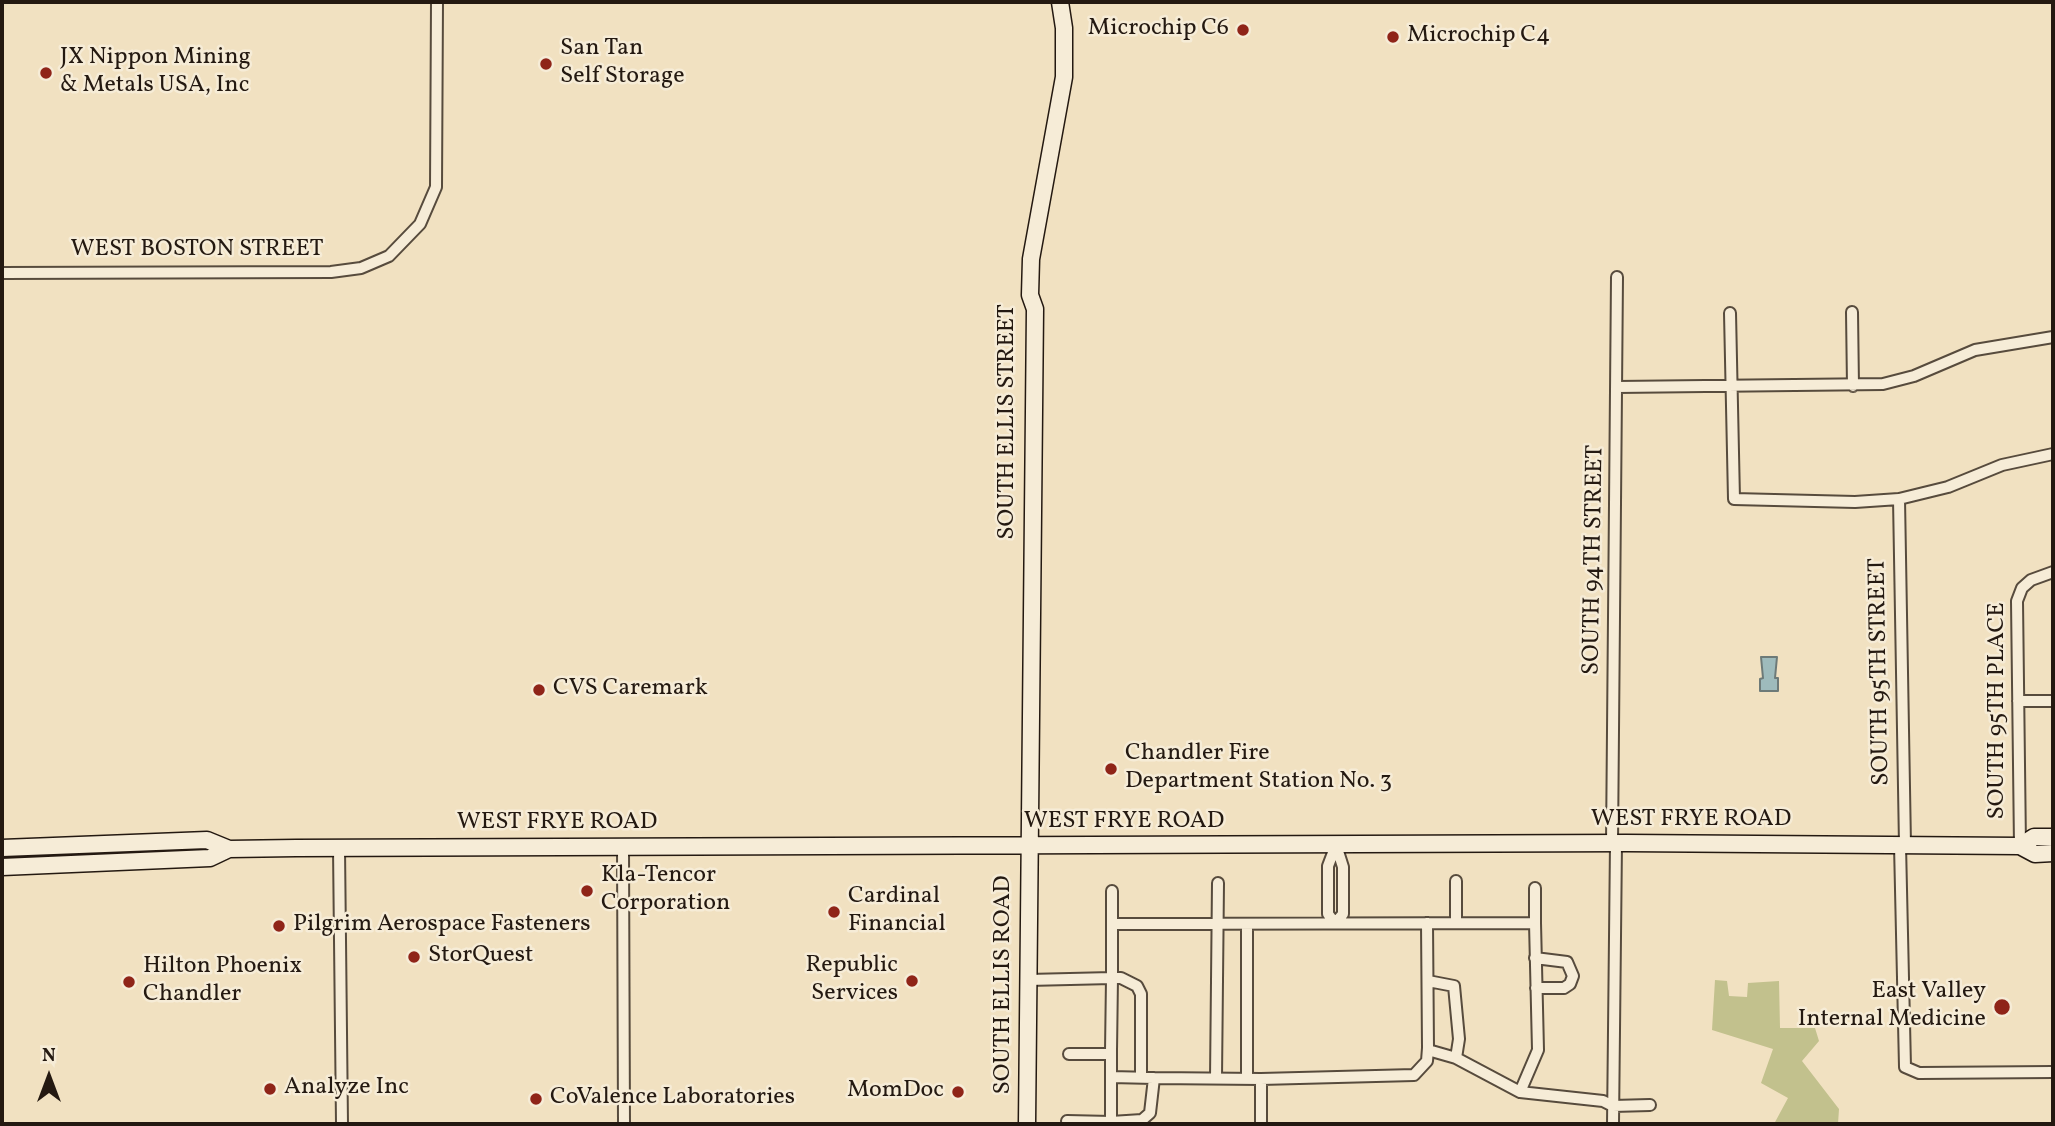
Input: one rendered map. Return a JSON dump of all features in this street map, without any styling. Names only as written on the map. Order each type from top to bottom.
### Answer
[{"type":"street","name":"WEST BOSTON STREET","points":[[2,273],[331,272],[360,268],[389,256],[420,224],[436,187],[438,2]]},
{"type":"street","name":"SOUTH ELLIS STREET","points":[[1029,846],[1035,309],[1030,295],[1031,259],[1064,77],[1064,28],[1060,2]]},
{"type":"street","name":"SOUTH 94TH STREET","points":[[1613,1124],[1617,277]]},
{"type":"street","points":[[1852,312],[1853,386]]},
{"type":"street","points":[[1730,313],[1734,499],[1828,502],[1899,499],[1948,487],[2002,465],[2053,454]]},
{"type":"street","points":[[1617,387],[1883,384],[1914,376],[1975,350],[2053,337]]},
{"type":"street","name":"SOUTH 95TH STREET","points":[[1899,499],[1905,1067],[1919,1073],[2053,1072]]},
{"type":"street","name":"SOUTH 95TH PLACE","points":[[2020,846],[2017,601],[2022,588],[2031,580],[2053,572]]},
{"type":"street","points":[[2018,701],[2053,701]]},
{"type":"street","name":"WEST FRYE ROAD","points":[[2020,846],[2034,837],[2053,837]]},
{"type":"street","name":"WEST FRYE ROAD","points":[[2,848],[207,840],[229,849],[1614,843],[2020,846],[2035,853],[2053,853]]},
{"type":"street","points":[[1335,923],[1328,914],[1328,866],[1336,845]]},
{"type":"street","points":[[623,846],[624,1124]]},
{"type":"street","name":"SOUTH ELLIS ROAD","points":[[1027,1124],[1029,846]]},
{"type":"street","points":[[58,847],[59,864]]},
{"type":"street","points":[[339,848],[342,1124]]},
{"type":"street","name":"WEST FRYE ROAD","points":[[2,867],[210,858],[229,849]]},
{"type":"street","points":[[1456,923],[1457,881]]},
{"type":"street","points":[[1216,1078],[1218,883]]},
{"type":"street","points":[[1520,1092],[1538,1050],[1535,888]]},
{"type":"street","points":[[1111,1122],[1112,891]]},
{"type":"street","points":[[1111,1077],[1261,1079],[1414,1074],[1427,1062],[1427,923]]},
{"type":"street","points":[[1112,924],[1535,923]]},
{"type":"street","points":[[1247,924],[1247,1079]]},
{"type":"street","points":[[1535,958],[1567,962],[1573,976],[1570,984],[1564,988],[1536,988]]},
{"type":"street","points":[[1028,980],[1112,978],[1129,980],[1137,986],[1141,994],[1141,1077]]},
{"type":"street","points":[[1428,981],[1449,983],[1456,990],[1459,1039],[1456,1058]]},
{"type":"street","points":[[1428,1050],[1456,1058],[1520,1092],[1603,1101],[1613,1106],[1650,1105]]},
{"type":"street","points":[[1069,1054],[1111,1054]]},
{"type":"street","points":[[1067,1121],[1142,1120],[1150,1113],[1154,1077]]},
{"type":"street","points":[[1261,1079],[1261,1124]]},
{"type":"shaded area","points":[[1715,980],[1727,981],[1729,996],[1747,997],[1748,983],[1779,981],[1780,1028],[1815,1028],[1819,1041],[1802,1061],[1839,1109],[1838,1124],[1774,1124],[1788,1098],[1761,1083],[1773,1049],[1712,1030]]},
{"type":"water","points":[[1761,657],[1777,657],[1775,678],[1778,678],[1778,691],[1760,691],[1760,679],[1763,678]]},
{"type":"place","name":"Microchip C6","points":[[1243,30]]},
{"type":"place","name":"Microchip C4","points":[[1393,37]]},
{"type":"place","name":"San Tan Self Storage","points":[[546,64]]},
{"type":"place","name":"JX Nippon Mining & Metals USA, Inc","points":[[46,73]]},
{"type":"place","name":"CVS Caremark","points":[[539,690]]},
{"type":"place","name":"Chandler Fire Department Station No. 3","points":[[1111,769]]},
{"type":"place","name":"Kla-Tencor Corporation","points":[[587,891]]},
{"type":"place","name":"Cardinal Financial","points":[[834,912]]},
{"type":"place","name":"Pilgrim Aerospace Fasteners","points":[[279,926]]},
{"type":"place","name":"StorQuest","points":[[414,957]]},
{"type":"place","name":"Republic Services","points":[[912,981]]},
{"type":"place","name":"Hilton Phoenix Chandler","points":[[129,982]]},
{"type":"place","name":"East Valley Internal Medicine","points":[[2002,1007]]},
{"type":"place","name":"Analyze Inc","points":[[270,1089]]},
{"type":"place","name":"MomDoc","points":[[958,1092]]},
{"type":"place","name":"CoValence Laboratories","points":[[536,1099]]}]
